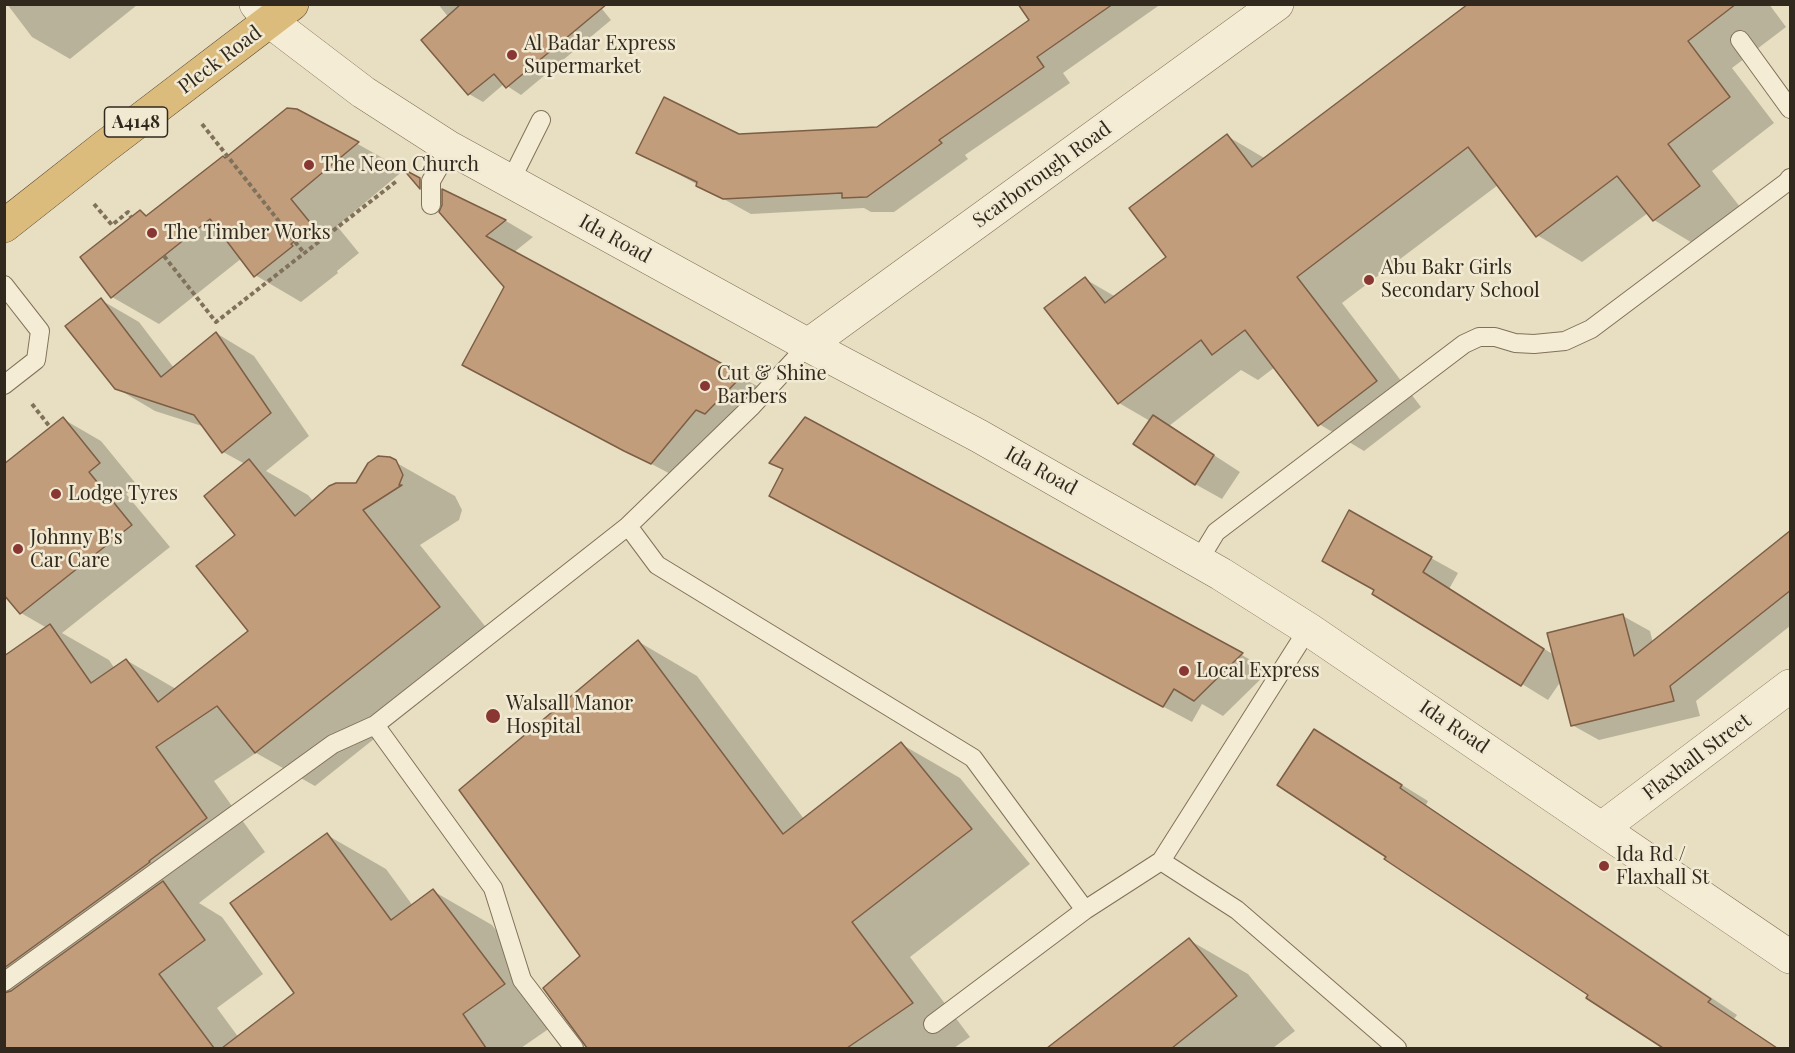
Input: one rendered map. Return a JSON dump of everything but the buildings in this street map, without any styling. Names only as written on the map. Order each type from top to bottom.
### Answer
[{"type":"highway","name":"Pleck Road","points":[[4,226],[177,92],[273,10]]},
{"type":"street","name":"Scarborough Road","points":[[808,345],[1277,4]]},
{"type":"street","name":"Ida Road","points":[[273,10],[363,92],[439,141],[808,345],[979,436],[1199,560],[1308,628],[1791,957]]},
{"type":"street","name":"Flaxhall Street","points":[[1602,828],[1791,686]]},
{"type":"lane","points":[[1740,40],[1791,109]]},
{"type":"lane","points":[[510,182],[541,120]]},
{"type":"lane","points":[[431,205],[431,181],[439,141]]},
{"type":"lane","points":[[1199,560],[1216,532],[1464,344],[1479,337],[1495,337],[1515,343],[1534,344],[1565,341],[1591,329],[1791,178]]},
{"type":"lane","points":[[4,285],[40,331],[36,360],[4,385]]},
{"type":"lane","points":[[4,981],[333,744],[375,725],[628,526],[752,406],[808,345]]},
{"type":"lane","points":[[628,526],[657,565],[973,758],[1085,910]]},
{"type":"lane","points":[[933,1024],[1085,910],[1161,861],[1308,628]]},
{"type":"lane","points":[[375,725],[493,888],[522,980],[574,1048]]},
{"type":"lane","points":[[1161,861],[1237,910],[1397,1048]]},
{"type":"path","points":[[177,92],[304,253]]},
{"type":"path","points":[[164,256],[216,322],[411,170],[439,141]]},
{"type":"path","points":[[112,225],[128,212],[131,217]]},
{"type":"place","name":"Al Badar Express Supermarket","points":[[512,55]]},
{"type":"place","name":"The Neon Church","points":[[309,165]]},
{"type":"place","name":"The Timber Works","points":[[152,233]]},
{"type":"place","name":"Abu Bakr Girls Secondary School","points":[[1369,280]]},
{"type":"place","name":"Cut & Shine Barbers","points":[[705,386]]},
{"type":"place","name":"Lodge Tyres","points":[[56,494]]},
{"type":"place","name":"Johnny B's Car Care","points":[[18,549]]},
{"type":"place","name":"Local Express","points":[[1184,671]]},
{"type":"place","name":"Walsall Manor Hospital","points":[[493,716]]},
{"type":"place","name":"Ida Rd / Flaxhall St","points":[[1604,866]]}]
